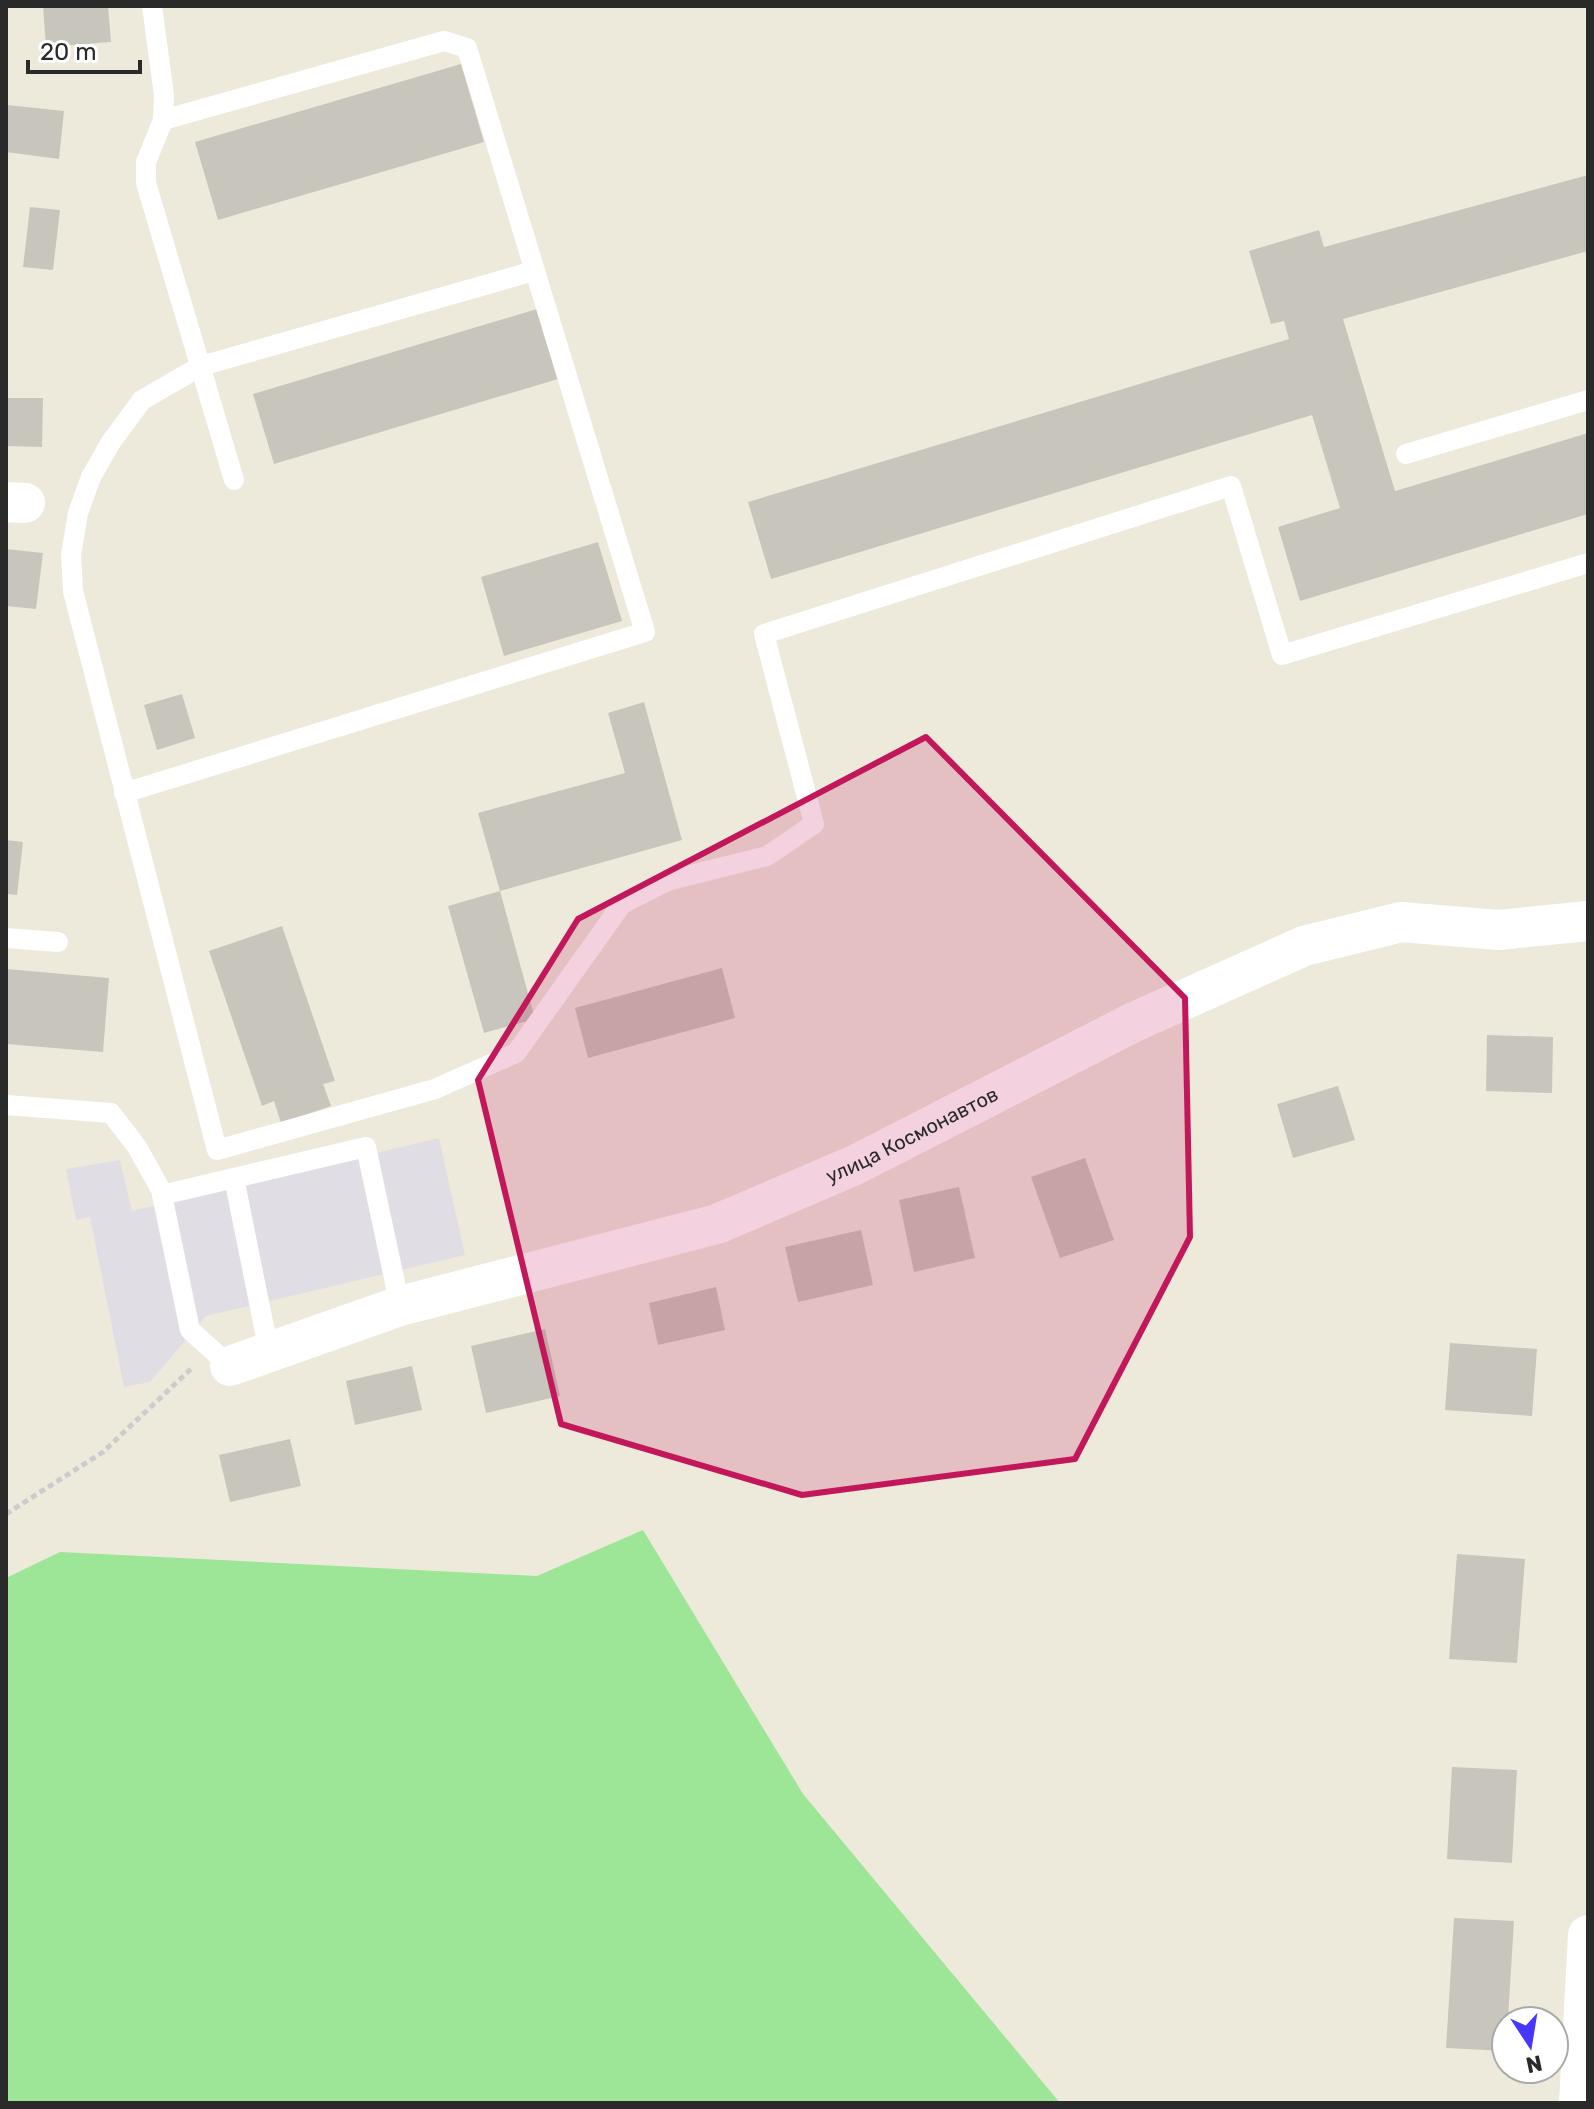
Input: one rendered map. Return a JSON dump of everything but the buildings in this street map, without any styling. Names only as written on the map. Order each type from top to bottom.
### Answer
[{"type":"street","name":"улица Космонавтов","points":[[221,1358],[269,1352],[400,1306],[717,1224],[855,1165],[1132,1023],[1304,946],[1401,922],[1499,930],[1588,921]]},
{"type":"street","points":[[1579,2103],[1588,1935]]},
{"type":"lane","points":[[152,6],[164,95],[163,120],[146,162],[146,183],[234,480]]},
{"type":"lane","points":[[124,793],[645,632],[467,48],[444,41],[163,120]]},
{"type":"lane","points":[[534,271],[201,366],[142,400],[111,442],[91,477],[78,513],[71,555],[73,591],[217,1150],[435,1089],[516,1053],[622,904],[667,881],[767,856],[814,824],[764,634],[1231,486],[1282,655],[1588,563]]},
{"type":"lane","points":[[1406,454],[1588,400]]},
{"type":"lane","points":[[6,938],[58,942]]},
{"type":"lane","points":[[6,1105],[111,1113],[137,1147],[162,1195],[190,1330],[221,1358]]},
{"type":"lane","points":[[162,1195],[366,1147],[400,1306]]},
{"type":"lane","points":[[234,1178],[269,1352]]},
{"type":"path","points":[[6,1514],[103,1452],[221,1358]]},
{"type":"highlighted area","points":[[926,737],[1185,998],[1190,1237],[1075,1459],[802,1495],[561,1424],[478,1080],[578,919]]},
{"type":"shaded area","points":[[439,1138],[465,1255],[206,1316],[150,1382],[124,1387],[90,1217],[76,1220],[66,1169],[120,1160],[132,1211]]},
{"type":"green space","points":[[643,1530],[803,1794],[1060,2103],[6,2103],[6,1578],[60,1552],[537,1576]]}]
